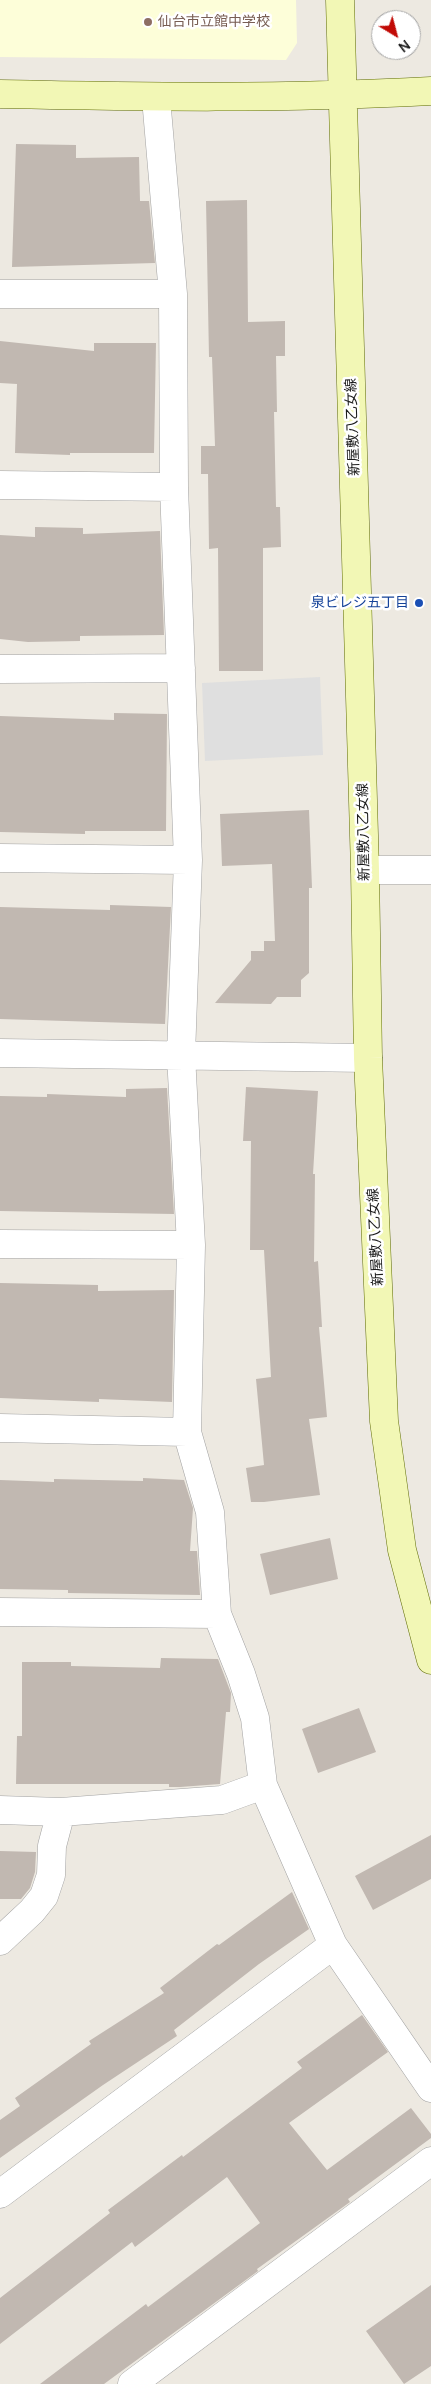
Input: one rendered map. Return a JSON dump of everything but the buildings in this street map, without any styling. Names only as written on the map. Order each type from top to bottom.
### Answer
[{"type":"street","name":"新屋敷八乙女線","points":[[340,0],[365,870],[368,1058],[384,1420],[402,1550],[431,1660]]},
{"type":"street","points":[[0,94],[156,98],[344,96],[431,91]]},
{"type":"street","points":[[156,98],[172,294],[174,487],[188,860],[181,1054],[191,1245],[187,1432],[210,1512],[217,1614],[256,1718],[263,1785],[333,1945],[431,2088]]},
{"type":"street","points":[[0,294],[172,294]]},
{"type":"street","points":[[0,485],[174,487]]},
{"type":"street","points":[[0,669],[181,668]]},
{"type":"street","points":[[0,858],[188,860]]},
{"type":"street","points":[[365,870],[431,870]]},
{"type":"street","points":[[0,1053],[368,1058]]},
{"type":"street","points":[[0,1244],[191,1245]]},
{"type":"street","points":[[0,1428],[187,1432]]},
{"type":"street","points":[[0,1612],[217,1614]]},
{"type":"street","points":[[0,1810],[61,1812],[222,1800],[263,1785]]},
{"type":"street","points":[[0,1941],[32,1911],[44,1896],[51,1875],[52,1846],[61,1812]]},
{"type":"street","points":[[0,2194],[333,1945]]},
{"type":"street","points":[[132,2384],[431,2161]]},
{"type":"shaded area","name":"仙台市立館中学校","points":[[0,0],[296,0],[297,43],[286,60],[0,57]]},
{"type":"shaded area","points":[[320,677],[323,755],[205,761],[202,683]]},
{"type":"place","name":"仙台市立館中学校","points":[[148,22]]},
{"type":"place","name":"泉ビレジ五丁目","points":[[419,603]]}]
